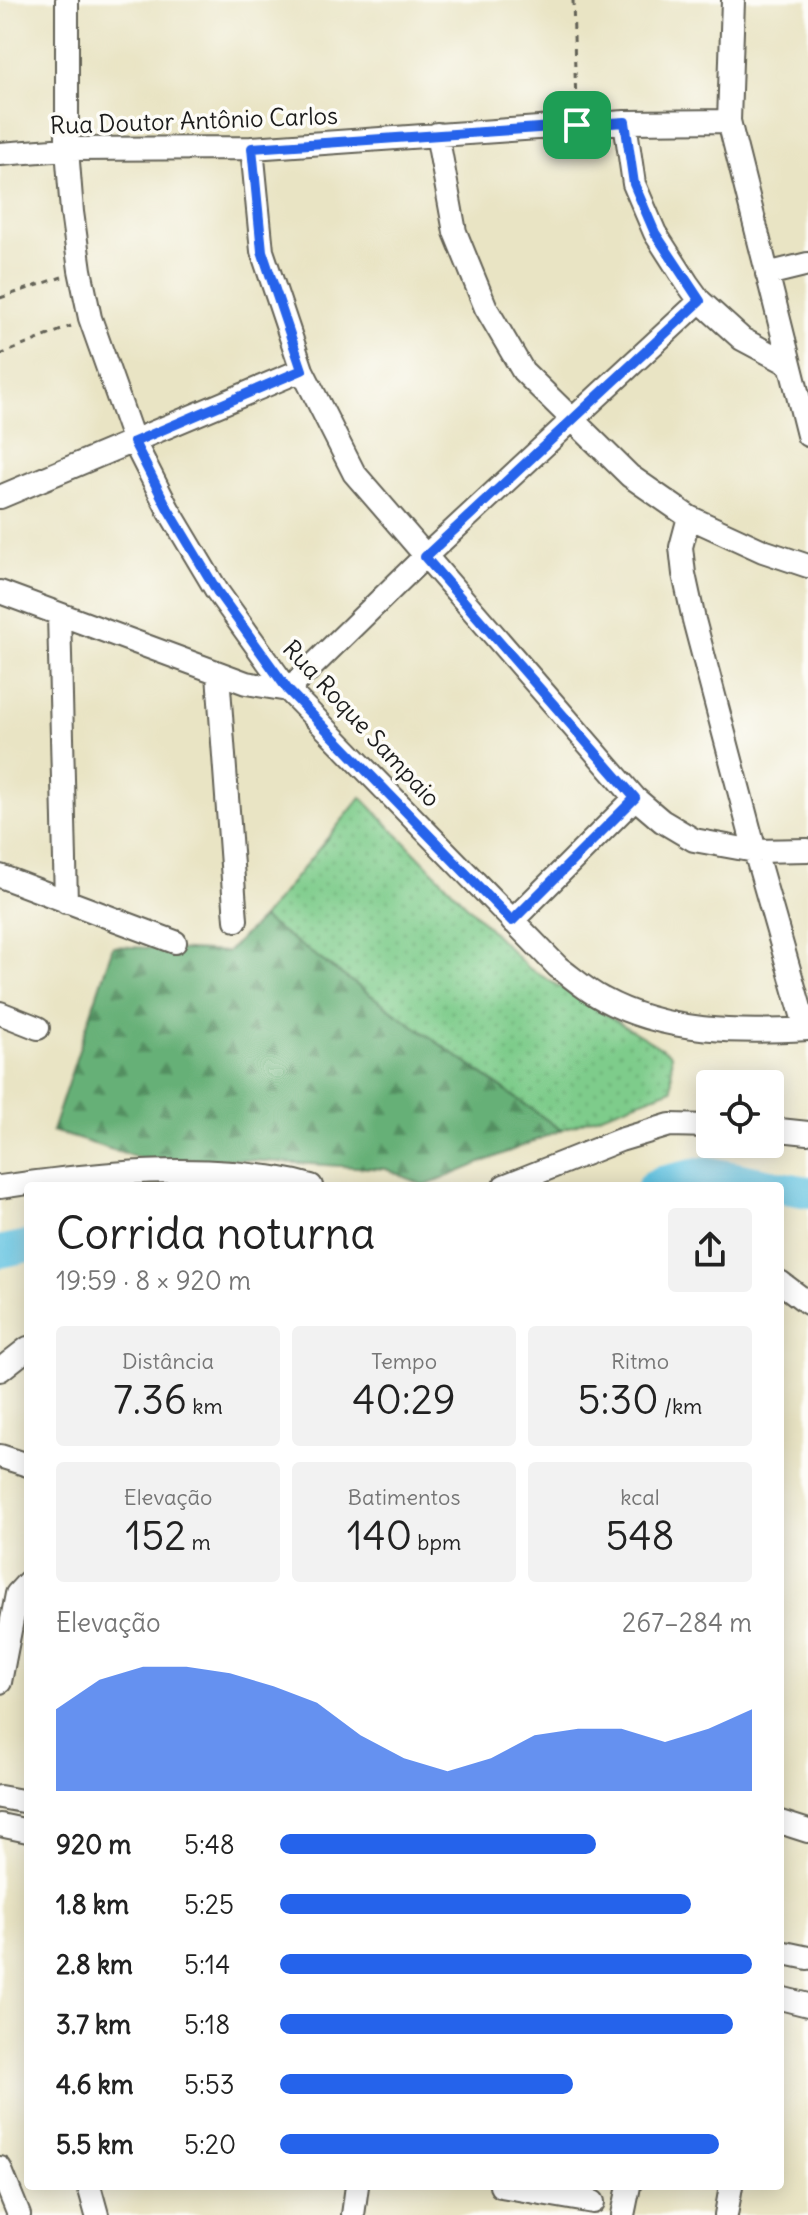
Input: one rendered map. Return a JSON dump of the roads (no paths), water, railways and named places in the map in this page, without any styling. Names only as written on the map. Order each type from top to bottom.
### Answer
[{"type":"street","name":"Rua Roque Sampaio","points":[[67,0],[67,149],[72,212],[90,318],[134,442],[168,509],[217,591],[288,690],[558,967],[603,999],[654,1020],[732,1031],[807,1029]]},
{"type":"street","points":[[733,0],[729,121],[808,435]]},
{"type":"street","name":"Rua Doutor Antônio Carlos","points":[[0,154],[67,149],[252,148],[625,122],[729,121]]},
{"type":"street","points":[[625,122],[634,184],[655,233],[700,301],[742,339],[789,364]]},
{"type":"street","points":[[437,134],[455,232],[486,308],[523,371],[630,476],[689,517],[763,551],[808,566]]},
{"type":"street","points":[[252,148],[262,251],[302,370],[354,473],[635,798],[662,821],[694,840],[755,851],[808,850]]},
{"type":"street","points":[[767,274],[808,264]]},
{"type":"street","points":[[0,592],[218,674],[246,683],[288,690],[425,557],[700,301]]},
{"type":"street","points":[[0,497],[302,370]]},
{"type":"street","points":[[689,517],[681,547],[694,620],[755,851],[807,1029]]},
{"type":"street","points":[[59,614],[66,902]]},
{"type":"street","points":[[218,674],[236,920]]},
{"type":"street","points":[[512,921],[635,798]]},
{"type":"street","points":[[0,876],[175,942]]},
{"type":"street","points":[[0,1013],[38,1028]]},
{"type":"street","points":[[514,1182],[632,1136],[670,1125],[696,1126]]},
{"type":"street","points":[[784,1130],[808,1133]]},
{"type":"street","points":[[35,1182],[91,1174],[196,1170],[285,1178],[298,1182]]},
{"type":"street","points":[[0,1187],[24,1184]]},
{"type":"street","points":[[784,1285],[808,1303]]},
{"type":"street","points":[[0,1370],[24,1351]]},
{"type":"street","points":[[0,1456],[24,1464]]},
{"type":"street","points":[[0,1682],[18,1591]]},
{"type":"street","points":[[0,1797],[24,1801]]},
{"type":"street","points":[[784,1823],[808,1831]]},
{"type":"street","points":[[0,1825],[24,1830]]},
{"type":"street","points":[[784,1953],[808,1958]]},
{"type":"street","points":[[784,1999],[808,2005]]},
{"type":"street","points":[[0,2168],[19,2215]]},
{"type":"street","points":[[90,2190],[97,2215]]},
{"type":"street","points":[[353,2215],[356,2190]]},
{"type":"street","points":[[526,2190],[594,2201]]},
{"type":"street","points":[[623,2215],[628,2190]]},
{"type":"street","points":[[726,2215],[730,2190]]},
{"type":"waterway","points":[[661,1182],[706,1172],[756,1182]]},
{"type":"waterway","points":[[784,1188],[808,1192]]},
{"type":"waterway","points":[[0,1252],[24,1247]]}]
